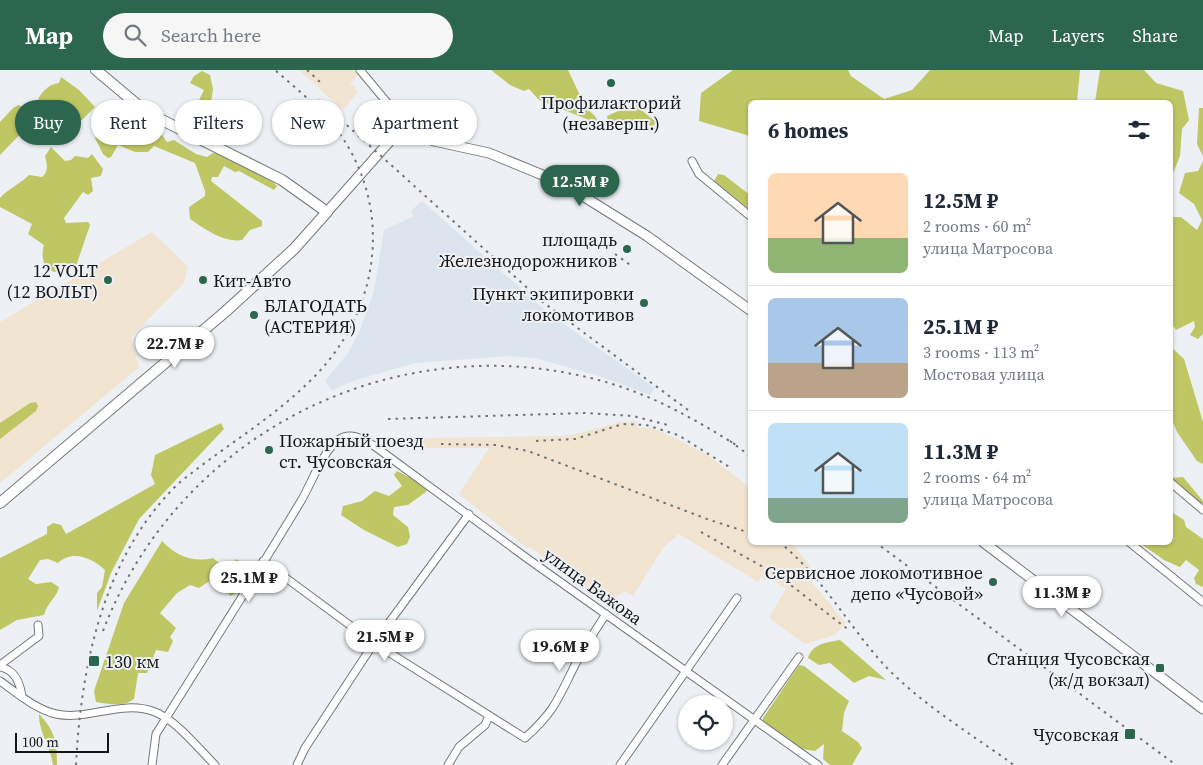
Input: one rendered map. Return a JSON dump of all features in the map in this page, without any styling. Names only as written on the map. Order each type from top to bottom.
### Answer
[{"type":"main road","points":[[0,503],[218,317],[294,249],[327,212],[282,180],[146,112],[96,70]]},
{"type":"street","points":[[360,70],[385,100]]},
{"type":"street","points":[[327,212],[386,145]]},
{"type":"street","points":[[454,145],[489,152],[562,183],[647,236],[748,309]]},
{"type":"street","points":[[692,161],[699,174],[748,214]]},
{"type":"street","name":"улица Бажова","points":[[262,561],[332,446],[342,438],[349,436],[361,438],[374,445],[685,671],[818,765]]},
{"type":"street","points":[[1173,485],[1203,510]]},
{"type":"street","points":[[297,765],[305,748],[374,643],[469,514]]},
{"type":"street","points":[[987,545],[1203,709]]},
{"type":"street","points":[[1133,545],[1203,602]]},
{"type":"street","points":[[152,765],[156,734],[262,561],[374,643],[525,738],[552,711],[562,694],[575,664],[606,614]]},
{"type":"street","points":[[620,765],[737,598]]},
{"type":"street","points":[[0,666],[39,636],[38,625]]},
{"type":"street","points":[[722,765],[799,657]]},
{"type":"street","points":[[0,666],[8,668],[17,678],[22,697]]},
{"type":"street","points":[[0,681],[38,707],[57,714],[81,714],[117,708],[153,711],[166,717],[215,765]]},
{"type":"street","points":[[448,765],[460,747],[485,725],[489,716]]},
{"type":"shaded area","points":[[299,70],[355,70],[358,75],[350,84],[355,86],[354,88],[358,92],[344,109],[344,100],[332,100]]},
{"type":"shaded area","points":[[422,201],[547,312],[655,388],[650,395],[602,377],[535,358],[511,356],[416,363],[359,379],[332,390],[325,381],[348,353],[359,332],[374,291],[384,230],[414,216],[411,211]]},
{"type":"shaded area","points":[[152,232],[188,267],[184,283],[131,337],[139,367],[0,483],[0,322]]},
{"type":"shaded area","points":[[636,421],[637,427],[654,429],[675,438],[709,456],[743,482],[748,488],[748,545],[794,545],[816,574],[810,580],[846,623],[835,635],[805,644],[769,618],[786,589],[769,578],[767,581],[761,577],[758,582],[679,534],[663,548],[633,596],[625,591],[617,596],[610,605],[530,547],[527,548],[459,494],[489,448],[418,448],[422,438],[562,436],[581,433],[620,422]]},
{"type":"green space","points":[[491,70],[568,70],[586,108],[595,116],[599,124],[539,100],[529,89],[524,91],[510,85]]},
{"type":"green space","points":[[733,70],[848,70],[851,76],[884,99],[912,90],[930,70],[1080,70],[1077,100],[748,100],[748,135],[699,121],[701,93]]},
{"type":"green space","points":[[1100,70],[1144,70],[1156,83],[1183,91],[1189,120],[1182,129],[1180,156],[1173,174],[1173,100],[1095,100]]},
{"type":"green space","points":[[202,71],[210,75],[213,89],[211,100],[199,100],[204,90],[190,83],[194,76]]},
{"type":"green space","points":[[61,77],[79,90],[91,103],[91,111],[82,120],[81,100],[38,100],[44,90],[51,85],[59,83]]},
{"type":"green space","points":[[634,104],[656,122],[653,126],[640,124],[619,129],[608,122],[607,116]]},
{"type":"green space","points":[[15,107],[15,140],[0,155],[0,122]]},
{"type":"green space","points":[[1199,108],[1203,108],[1203,156],[1197,144]]},
{"type":"green space","points":[[165,139],[167,142],[174,140],[175,145],[182,145],[196,154],[207,157],[213,153],[220,154],[273,182],[277,186],[274,190],[239,171],[235,172],[224,166],[218,177],[212,177],[211,181],[262,221],[262,226],[250,230],[242,240],[221,237],[202,227],[190,219],[189,207],[205,196],[195,163],[154,146],[148,152],[135,152],[118,145],[165,145]]},
{"type":"green space","points":[[98,145],[118,145],[111,157],[108,158],[103,154]]},
{"type":"green space","points":[[51,147],[65,161],[71,160],[75,156],[88,158],[92,154],[103,169],[101,176],[91,178],[93,191],[88,195],[83,192],[64,218],[66,223],[88,222],[90,225],[76,266],[60,272],[50,270],[44,264],[44,245],[28,234],[32,224],[0,207],[0,198],[29,175],[42,177],[44,175],[47,167],[45,156]]},
{"type":"green space","points":[[1203,161],[1203,334],[1198,339],[1190,335],[1195,327],[1194,321],[1176,330],[1173,326],[1173,217],[1181,217],[1197,230],[1202,220],[1194,204],[1179,193],[1185,173],[1198,171]]},
{"type":"green space","points":[[718,174],[724,175],[748,193],[748,208],[714,181]]},
{"type":"green space","points":[[1173,349],[1184,359],[1203,422],[1203,464],[1197,461],[1177,432],[1173,422]]},
{"type":"green space","points":[[36,402],[38,406],[36,411],[0,439],[0,423],[30,403]]},
{"type":"green space","points":[[221,423],[224,429],[139,519],[111,573],[97,611],[97,593],[102,587],[105,570],[89,559],[76,556],[70,556],[58,563],[48,559],[40,560],[28,579],[36,584],[51,582],[59,587],[44,615],[17,620],[0,630],[0,558],[47,534],[47,527],[53,523],[61,525],[66,534],[155,484],[151,475],[155,455]]},
{"type":"green space","points":[[397,471],[424,485],[427,491],[408,505],[394,507],[393,515],[408,527],[410,537],[407,544],[398,547],[364,530],[341,515],[343,506],[362,501],[375,491],[389,496],[402,486],[394,475]]},
{"type":"green space","points":[[1183,477],[1203,501],[1202,506],[1173,480],[1173,478]]},
{"type":"green space","points":[[1173,513],[1184,520],[1186,527],[1203,539],[1203,587],[1196,584],[1194,578],[1199,570],[1186,560],[1180,567],[1164,560],[1143,545],[1173,545]]},
{"type":"green space","points":[[162,541],[173,551],[185,557],[199,560],[213,558],[219,563],[214,578],[199,588],[190,585],[177,593],[160,613],[176,628],[170,637],[173,641],[168,652],[156,650],[147,673],[138,673],[134,699],[120,704],[96,702],[94,691],[124,603]]},
{"type":"green space","points":[[236,559],[252,570],[240,592],[230,596],[227,591],[226,577]]},
{"type":"green space","points":[[840,640],[886,680],[869,676],[854,683],[830,663],[819,665],[808,658],[813,649],[825,643]]},
{"type":"green space","points":[[799,665],[804,666],[849,701],[844,713],[842,731],[858,742],[862,748],[852,765],[830,765],[823,759],[824,744],[815,751],[802,749],[763,721],[763,718]]},
{"type":"green space","points":[[39,714],[49,726],[54,737],[57,765],[53,765],[40,726]]},
{"type":"railway","points":[[76,765],[84,688],[91,650],[101,613],[115,577],[132,543],[153,512],[179,483],[282,406],[314,377],[336,351],[353,322],[365,292],[372,260],[373,228],[368,196],[357,164],[340,134],[325,116],[275,70]]},
{"type":"railway","points":[[307,70],[320,82]]},
{"type":"railway","points":[[344,123],[544,303],[688,410]]},
{"type":"railway","points":[[615,254],[633,267]]},
{"type":"railway","points":[[103,631],[138,561],[184,500],[240,449],[304,410],[374,383],[448,368],[525,367],[620,386],[687,416],[736,445]]},
{"type":"railway","points":[[388,419],[585,413],[633,416],[668,425]]},
{"type":"railway","points":[[536,441],[575,439],[623,424],[646,425],[678,435],[731,468]]},
{"type":"railway","points":[[730,441],[748,454]]},
{"type":"railway","points":[[441,444],[496,445],[528,451],[707,519],[748,532]]},
{"type":"railway","points":[[701,532],[779,576],[850,631]]},
{"type":"railway","points":[[782,545],[809,570],[873,652],[900,681],[948,719],[1014,765]]},
{"type":"railway","points":[[879,545],[1176,765]]},
{"type":"place","name":"Профилакторий (незаверш.)","points":[[611,83]]},
{"type":"place","name":"площадь Железнодорожников","points":[[627,249]]},
{"type":"place","name":"12 VOLT (12 ВОЛЬТ)","points":[[108,280]]},
{"type":"place","name":"Кит-Авто","points":[[203,280]]},
{"type":"place","name":"Пункт экипировки локомотивов","points":[[644,303]]},
{"type":"place","name":"БЛАГОДАТЬ (АСТЕРИЯ)","points":[[254,315]]},
{"type":"place","name":"Пожарный поезд ст. Чусовская","points":[[269,450]]},
{"type":"place","name":"Сервисное локомотивное депо «Чусовой»","points":[[993,582]]},
{"type":"place","name":"130 км","points":[[94,661]]},
{"type":"place","name":"Станция Чусовская (ж/д вокзал)","points":[[1160,668]]},
{"type":"place","name":"Чусовская","points":[[1130,734]]}]
